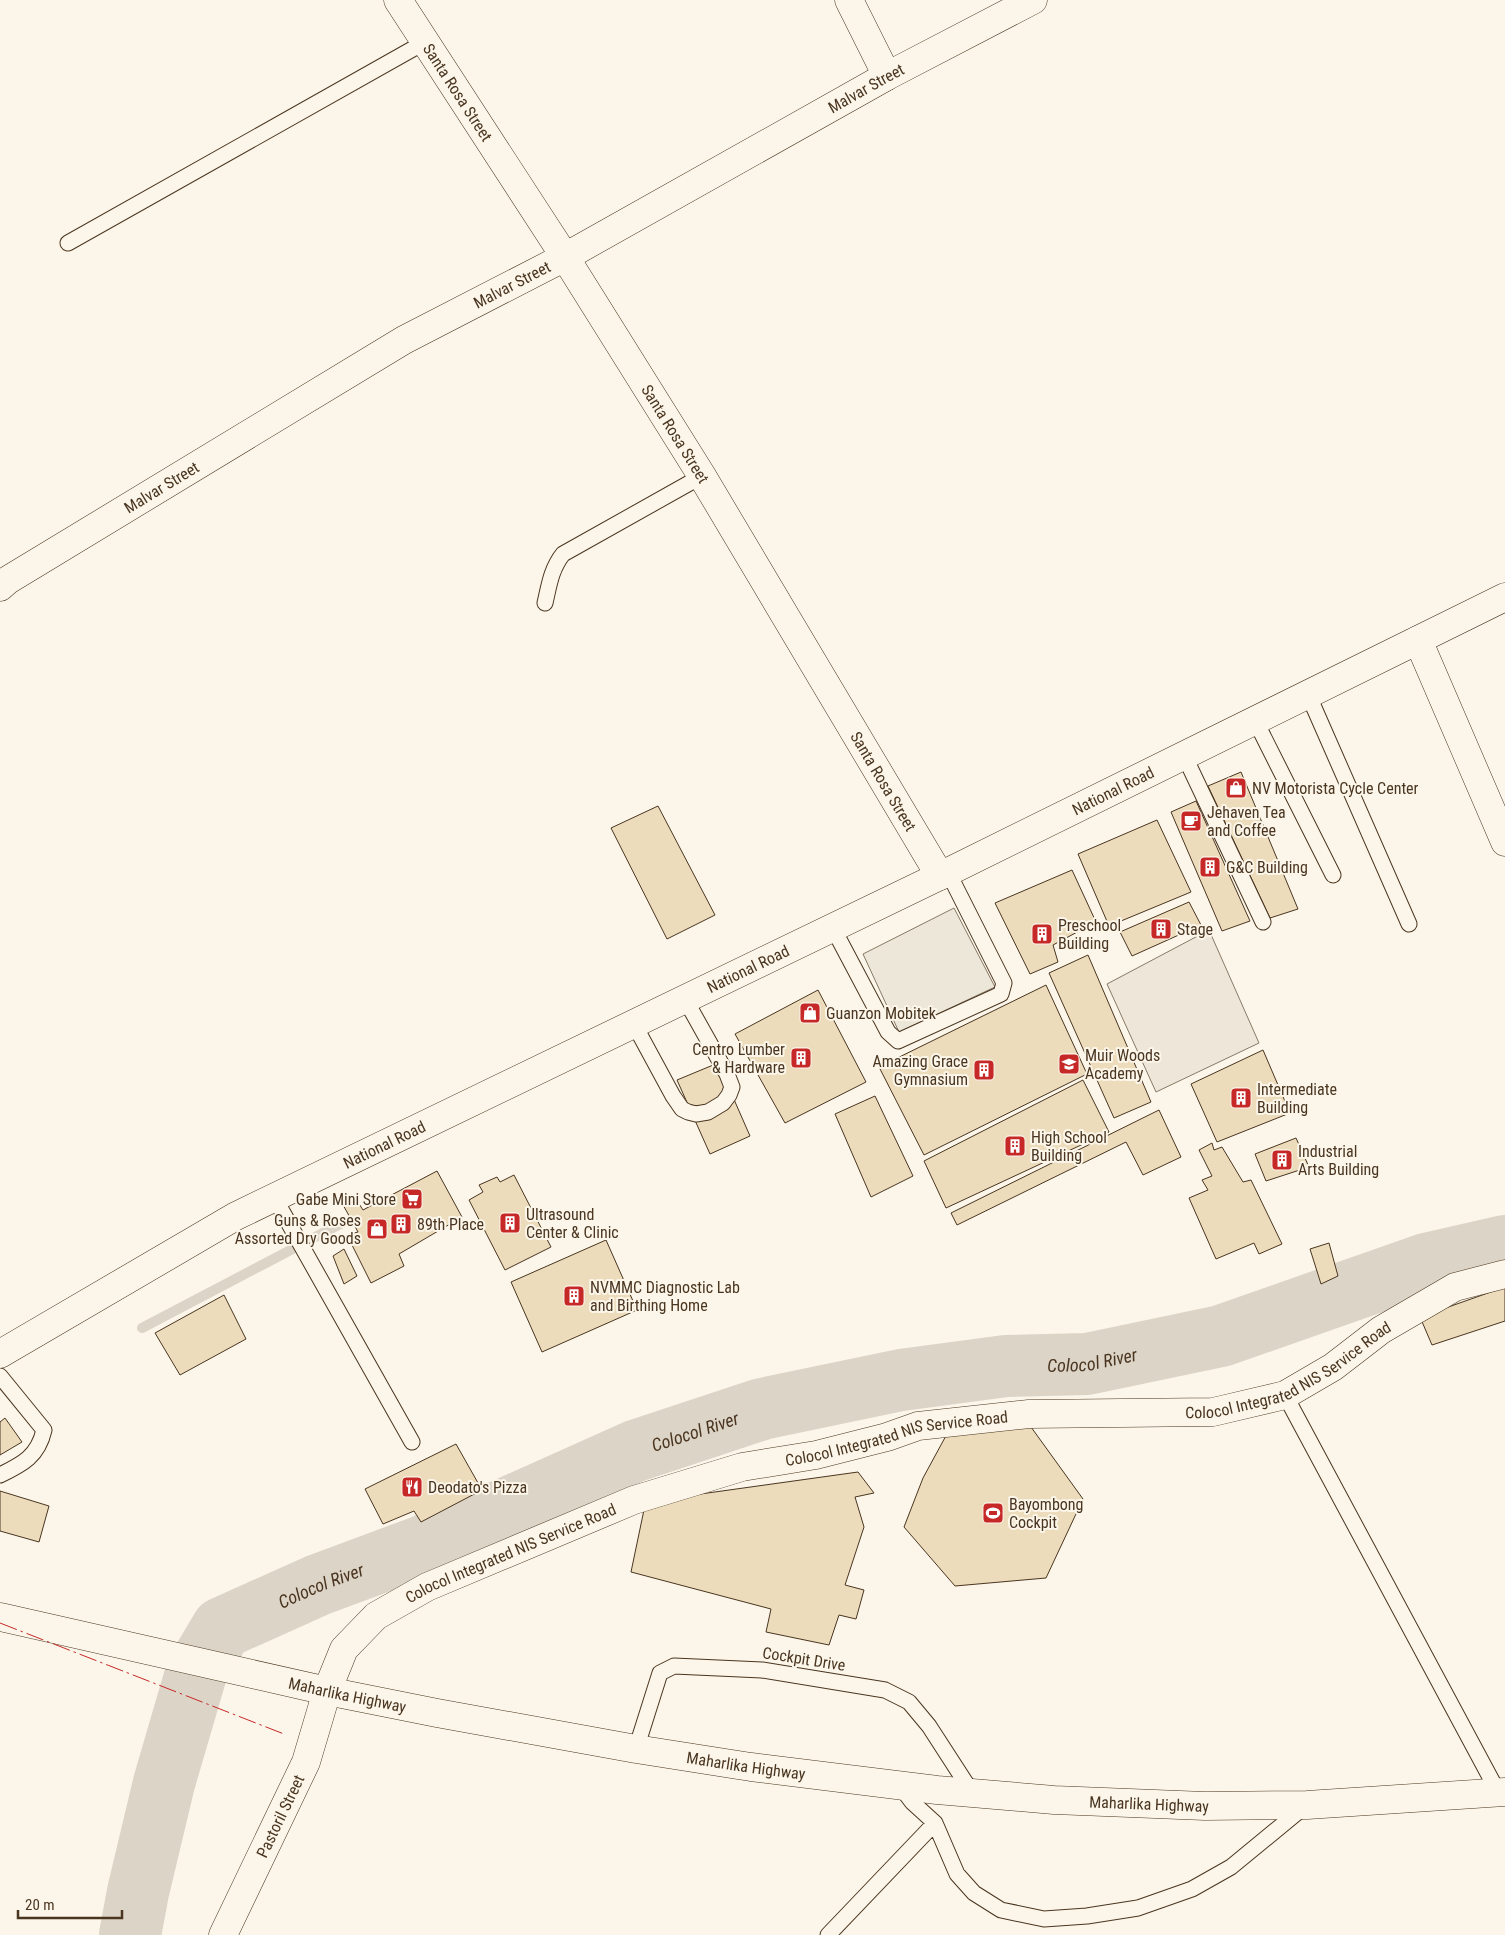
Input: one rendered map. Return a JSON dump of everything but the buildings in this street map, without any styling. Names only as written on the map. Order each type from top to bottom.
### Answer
[{"type":"main road","name":"Santa Rosa Street","points":[[398,0],[565,258],[702,476],[944,874]]},
{"type":"main road","points":[[848,0],[887,76]]},
{"type":"main road","name":"Malvar Street","points":[[0,587],[8,580],[404,340],[565,258],[887,76],[1033,0]]},
{"type":"main road","name":"National Road","points":[[0,1354],[236,1216],[944,874],[1505,597]]},
{"type":"main road","points":[[1418,640],[1505,842]]},
{"type":"main road","name":"Colocol Integrated NIS Service Road","points":[[326,1691],[344,1649],[376,1616],[427,1587],[634,1500],[742,1468],[816,1455],[887,1437],[918,1426],[1030,1414],[1212,1412],[1285,1395],[1333,1367],[1381,1330],[1455,1287],[1505,1274]]},
{"type":"main road","name":"Maharlika Highway","points":[[0,1617],[326,1691],[437,1713],[636,1749],[751,1767],[900,1786],[1054,1800],[1205,1806],[1307,1804],[1502,1792]]},
{"type":"main road","name":"Pastoril Street","points":[[223,1935],[306,1762],[326,1691]]},
{"type":"lane","points":[[68,243],[425,42]]},
{"type":"lane","points":[[545,603],[556,562],[562,554],[702,476]]},
{"type":"lane","points":[[1308,694],[1409,924]]},
{"type":"lane","points":[[1255,720],[1332,874]]},
{"type":"lane","points":[[1184,755],[1263,922]]},
{"type":"lane","points":[[833,928],[888,1032],[898,1042],[1001,994],[1004,983],[944,874]]},
{"type":"lane","points":[[634,1024],[682,1109],[696,1114],[717,1108],[729,1095],[732,1087],[727,1074],[685,999]]},
{"type":"lane","points":[[274,1198],[412,1442]]},
{"type":"lane","points":[[0,1376],[44,1430],[41,1444],[25,1462],[0,1475]]},
{"type":"lane","points":[[1285,1395],[1502,1792]]},
{"type":"lane","name":"Cockpit Drive","points":[[636,1749],[660,1673],[674,1666],[762,1670],[885,1690],[909,1702],[929,1726],[974,1794]]},
{"type":"lane","points":[[900,1786],[912,1802],[935,1823],[957,1874],[974,1893],[1001,1910],[1044,1919],[1087,1916],[1138,1908],[1192,1889],[1231,1866],[1307,1804]]},
{"type":"lane","points":[[828,1935],[935,1823]]},
{"type":"shaded area","points":[[954,908],[995,987],[899,1032],[863,954]]},
{"type":"shaded area","points":[[1209,930],[1259,1043],[1156,1092],[1107,984]]},
{"type":"waterway","points":[[142,1328],[344,1222]]},
{"type":"waterway","name":"Colocol River","points":[[130,1935],[138,1892],[164,1783],[197,1670],[222,1628],[318,1585],[423,1546],[635,1451],[762,1409],[901,1380],[1006,1366],[1087,1364],[1221,1336],[1426,1264],[1505,1246]]},
{"type":"power","points":[[0,1623],[284,1734]]},
{"type":"place","name":"NV Motorista Cycle Center","points":[[1236,788]]},
{"type":"place","name":"Jehaven Tea and Coffee","points":[[1191,821]]},
{"type":"place","name":"G&C Building","points":[[1210,867]]},
{"type":"place","name":"Stage","points":[[1161,929]]},
{"type":"place","name":"Preschool Building","points":[[1042,934]]},
{"type":"place","name":"Guanzon Mobitek","points":[[810,1013]]},
{"type":"place","name":"Centro Lumber & Hardware","points":[[801,1058]]},
{"type":"place","name":"Muir Woods Academy","points":[[1069,1064]]},
{"type":"place","name":"Amazing Grace Gymnasium","points":[[984,1070]]},
{"type":"place","name":"Intermediate Building","points":[[1241,1098]]},
{"type":"place","name":"High School Building","points":[[1015,1146]]},
{"type":"place","name":"Industrial Arts Building","points":[[1282,1160]]},
{"type":"place","name":"Gabe Mini Store","points":[[412,1199]]},
{"type":"place","name":"Ultrasound Center & Clinic","points":[[510,1223]]},
{"type":"place","name":"89th Place","points":[[401,1224]]},
{"type":"place","name":"Guns & Roses Assorted Dry Goods","points":[[377,1229]]},
{"type":"place","name":"NVMMC Diagnostic Lab and Birthing Home","points":[[574,1296]]},
{"type":"place","name":"Deodato's Pizza","points":[[412,1487]]},
{"type":"place","name":"Bayombong Cockpit","points":[[993,1513]]}]
